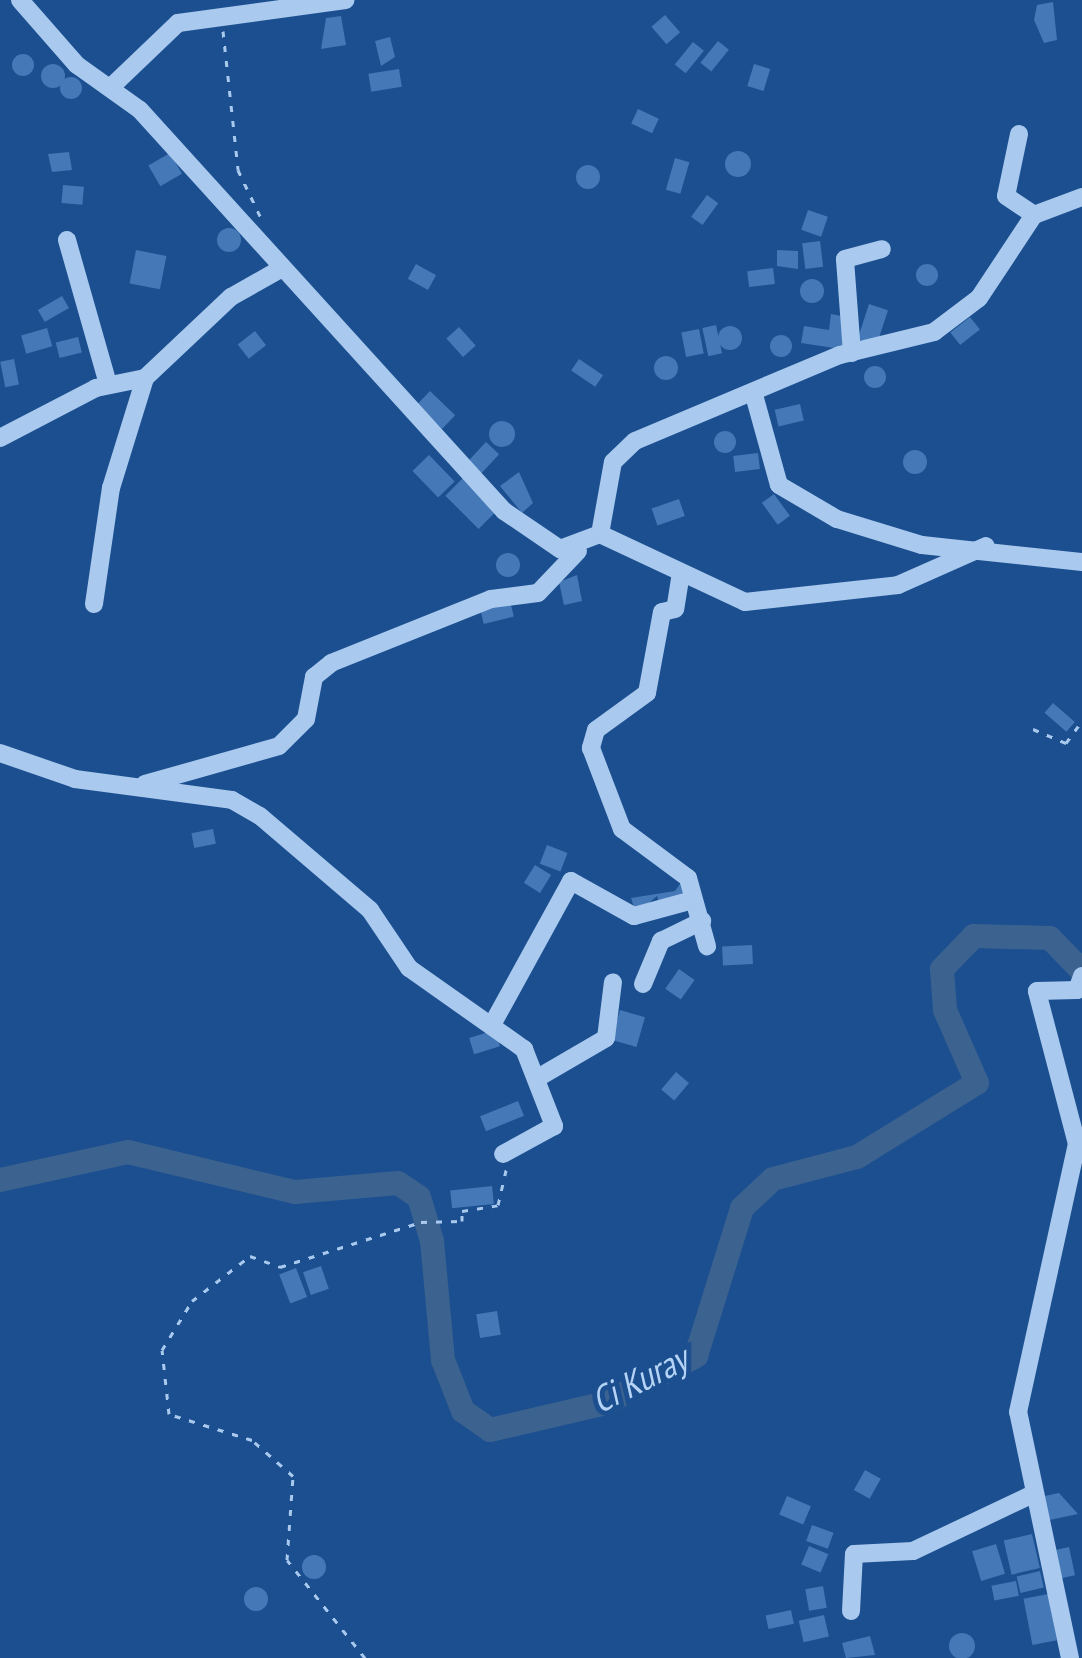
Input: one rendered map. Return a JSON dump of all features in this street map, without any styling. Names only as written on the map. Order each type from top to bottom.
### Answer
[{"type":"street","points":[[20,0],[110,88],[520,526],[578,551]]},
{"type":"street","points":[[110,88],[169,27],[345,0]]},
{"type":"street","points":[[1019,134],[1006,196],[1034,215]]},
{"type":"street","points":[[133,788],[279,746],[306,718],[322,669],[491,599],[538,592],[600,534],[622,450],[852,353],[934,332],[968,310],[1034,215],[1082,197]]},
{"type":"street","points":[[68,240],[108,383]]},
{"type":"street","points":[[852,353],[845,259],[882,249]]},
{"type":"street","points":[[94,604],[111,488],[145,378],[231,297],[277,271]]},
{"type":"street","points":[[0,438],[108,383],[145,378]]},
{"type":"street","points":[[754,395],[775,478],[803,502],[892,538],[986,546],[1082,562]]},
{"type":"street","points":[[600,534],[680,579],[746,602],[916,580],[986,546]]},
{"type":"street","points":[[680,579],[675,609],[662,612],[647,693],[596,730],[591,748],[622,830],[688,878],[707,946]]},
{"type":"street","points":[[0,753],[133,788],[247,806],[370,910],[409,968],[493,1023],[541,1076],[554,1126],[503,1154]]},
{"type":"street","points":[[493,1023],[572,881],[634,916],[693,900]]},
{"type":"street","points":[[643,984],[667,934],[702,921]]},
{"type":"street","points":[[1070,1658],[1030,1496],[1018,1412],[1078,1132],[1036,993],[1081,980]]},
{"type":"street","points":[[541,1076],[606,1038],[614,982]]},
{"type":"street","points":[[851,1611],[854,1554],[913,1551],[1030,1496]]},
{"type":"path","points":[[225,16],[238,170],[261,215],[263,255]]},
{"type":"path","points":[[1034,728],[1066,742],[1082,721]]},
{"type":"path","points":[[365,1658],[287,1560],[293,1476],[252,1440],[169,1414],[162,1350],[192,1301],[250,1256],[280,1267],[421,1222],[498,1205],[503,1154]]},
{"type":"building","points":[[1053,2],[1057,40],[1044,43],[1034,20],[1037,5]]},
{"type":"building","points":[[665,15],[680,32],[667,44],[651,27]]},
{"type":"building","points":[[341,16],[346,45],[321,49],[326,18]]},
{"type":"building","points":[[390,37],[395,57],[381,66],[375,41]]},
{"type":"building","points":[[718,41],[729,50],[711,72],[700,63]]},
{"type":"building","points":[[693,42],[704,51],[686,73],[675,65]]},
{"type":"building","points":[[23,54],[34,65],[23,76],[12,65]]},
{"type":"building","points":[[53,64],[62,67],[62,85],[53,88],[44,85],[41,76],[44,67]]},
{"type":"building","points":[[754,64],[770,69],[764,91],[747,86]]},
{"type":"building","points":[[399,69],[402,87],[371,92],[368,74]]},
{"type":"building","points":[[71,77],[82,88],[71,99],[60,88]]},
{"type":"building","points":[[638,109],[659,119],[652,133],[631,124]]},
{"type":"building","points":[[738,151],[751,164],[738,177],[725,164]]},
{"type":"building","points":[[69,152],[72,170],[52,172],[48,154]]},
{"type":"building","points":[[170,153],[182,174],[160,186],[148,166]]},
{"type":"building","points":[[675,158],[689,162],[680,194],[666,190]]},
{"type":"building","points":[[588,165],[597,168],[597,186],[588,189],[579,186],[576,177],[579,168]]},
{"type":"building","points":[[63,185],[84,187],[82,205],[61,203]]},
{"type":"building","points":[[707,195],[718,203],[702,225],[691,217]]},
{"type":"building","points":[[808,210],[828,217],[821,237],[801,230]]},
{"type":"building","points":[[229,228],[241,240],[229,252],[217,240]]},
{"type":"building","points":[[820,241],[823,267],[805,269],[802,243]]},
{"type":"building","points":[[136,250],[166,256],[160,289],[130,283]]},
{"type":"building","points":[[777,250],[798,251],[798,269],[777,266]]},
{"type":"building","points":[[416,264],[436,275],[428,290],[408,279]]},
{"type":"building","points":[[927,264],[938,275],[927,286],[916,275]]},
{"type":"building","points":[[773,268],[775,284],[749,287],[747,271]]},
{"type":"building","points":[[812,279],[821,282],[821,300],[812,303],[803,300],[800,291],[803,282]]},
{"type":"building","points":[[62,296],[69,308],[45,322],[38,310]]},
{"type":"building","points":[[869,304],[888,310],[877,345],[858,339]]},
{"type":"building","points":[[831,314],[852,318],[847,350],[801,343],[804,326],[829,330]]},
{"type":"building","points":[[970,317],[980,330],[960,345],[950,332]]},
{"type":"building","points":[[716,325],[722,353],[708,356],[702,328]]},
{"type":"building","points":[[730,326],[742,338],[730,350],[718,338]]},
{"type":"building","points":[[459,327],[476,346],[463,357],[446,338]]},
{"type":"building","points":[[47,328],[52,346],[26,354],[21,335]]},
{"type":"building","points":[[699,329],[704,354],[686,357],[681,332]]},
{"type":"building","points":[[255,331],[266,345],[249,359],[238,345]]},
{"type":"building","points":[[781,335],[792,346],[781,357],[770,346]]},
{"type":"building","points":[[78,337],[82,353],[60,358],[56,343]]},
{"type":"building","points":[[666,356],[675,359],[675,377],[666,380],[657,377],[654,368],[657,359]]},
{"type":"building","points":[[14,359],[19,385],[5,387],[0,362]]},
{"type":"building","points":[[579,359],[603,375],[595,387],[571,371]]},
{"type":"building","points":[[875,366],[886,377],[875,388],[864,377]]},
{"type":"building","points":[[430,391],[455,415],[442,429],[417,405]]},
{"type":"building","points":[[800,404],[804,421],[778,426],[775,410]]},
{"type":"building","points":[[502,421],[515,434],[502,447],[489,434]]},
{"type":"building","points":[[725,431],[736,442],[725,453],[714,442]]},
{"type":"building","points":[[486,442],[499,454],[481,474],[468,462]]},
{"type":"building","points":[[915,450],[924,453],[924,471],[915,474],[906,471],[903,462],[906,453]]},
{"type":"building","points":[[758,453],[760,469],[735,472],[733,456]]},
{"type":"building","points":[[429,455],[455,482],[438,498],[412,471]]},
{"type":"building","points":[[519,472],[533,503],[522,513],[500,486]]},
{"type":"building","points":[[463,478],[496,511],[479,529],[445,496]]},
{"type":"building","points":[[774,494],[790,516],[778,525],[762,503]]},
{"type":"building","points":[[679,499],[685,516],[657,525],[652,508]]},
{"type":"building","points":[[508,553],[517,556],[517,574],[508,577],[499,574],[496,565],[499,556]]},
{"type":"building","points":[[577,575],[582,601],[564,605],[559,582]]},
{"type":"building","points":[[510,601],[514,617],[484,624],[480,608]]},
{"type":"building","points":[[1053,703],[1075,722],[1066,732],[1044,713]]},
{"type":"building","points":[[213,829],[216,844],[194,848],[191,833]]},
{"type":"building","points":[[547,845],[568,853],[560,872],[540,864]]},
{"type":"building","points":[[535,865],[551,875],[540,893],[524,883]]},
{"type":"building","points":[[684,878],[689,899],[661,909],[657,896],[636,914],[631,898],[675,891]]},
{"type":"building","points":[[752,945],[753,964],[723,966],[722,947]]},
{"type":"building","points":[[679,969],[695,980],[681,1000],[665,989]]},
{"type":"building","points":[[620,1010],[645,1017],[636,1047],[611,1040]]},
{"type":"building","points":[[495,1030],[500,1046],[474,1054],[469,1038]]},
{"type":"building","points":[[676,1072],[689,1083],[674,1101],[661,1090]]},
{"type":"building","points":[[518,1101],[524,1116],[486,1131],[480,1116]]},
{"type":"building","points":[[492,1186],[494,1204],[452,1208],[450,1190]]},
{"type":"building","points":[[321,1266],[329,1289],[311,1295],[303,1272]]},
{"type":"building","points":[[296,1268],[307,1297],[290,1303],[279,1274]]},
{"type":"building","points":[[497,1311],[501,1335],[480,1338],[476,1314]]},
{"type":"building","points":[[865,1470],[881,1479],[870,1499],[854,1490]]},
{"type":"building","points":[[1059,1493],[1078,1514],[1045,1521],[1040,1497]]},
{"type":"building","points":[[787,1496],[811,1506],[803,1525],[779,1514]]},
{"type":"building","points":[[812,1525],[834,1533],[828,1549],[806,1541]]},
{"type":"building","points":[[1032,1534],[1040,1568],[1012,1575],[1004,1541]]},
{"type":"building","points":[[996,1544],[1005,1574],[981,1581],[972,1551]]},
{"type":"building","points":[[809,1546],[828,1554],[821,1573],[801,1564]]},
{"type":"building","points":[[1069,1547],[1075,1575],[1055,1580],[1049,1551]]},
{"type":"building","points":[[314,1555],[326,1567],[314,1579],[302,1567]]},
{"type":"building","points":[[1040,1571],[1044,1588],[1020,1593],[1017,1576]]},
{"type":"building","points":[[1016,1581],[1019,1596],[994,1600],[991,1586]]},
{"type":"building","points":[[823,1586],[827,1608],[809,1611],[805,1589]]},
{"type":"building","points":[[256,1587],[265,1590],[265,1608],[256,1611],[247,1608],[244,1599],[247,1590]]},
{"type":"building","points":[[1048,1594],[1057,1640],[1032,1645],[1023,1599]]},
{"type":"building","points":[[791,1610],[794,1624],[768,1629],[766,1615]]},
{"type":"building","points":[[824,1615],[829,1636],[804,1642],[799,1621]]},
{"type":"building","points":[[962,1633],[975,1646],[962,1659],[949,1646]]},
{"type":"building","points":[[870,1636],[875,1655],[846,1658],[842,1643]]},
{"type":"waterway","name":"Ci Kuray","points":[[0,1180],[128,1152],[295,1192],[398,1183],[419,1197],[432,1241],[443,1360],[463,1411],[490,1430],[606,1403],[696,1356],[742,1208],[773,1179],[857,1157],[977,1083],[945,1010],[942,969],[974,936],[1050,938],[1082,971]]}]
